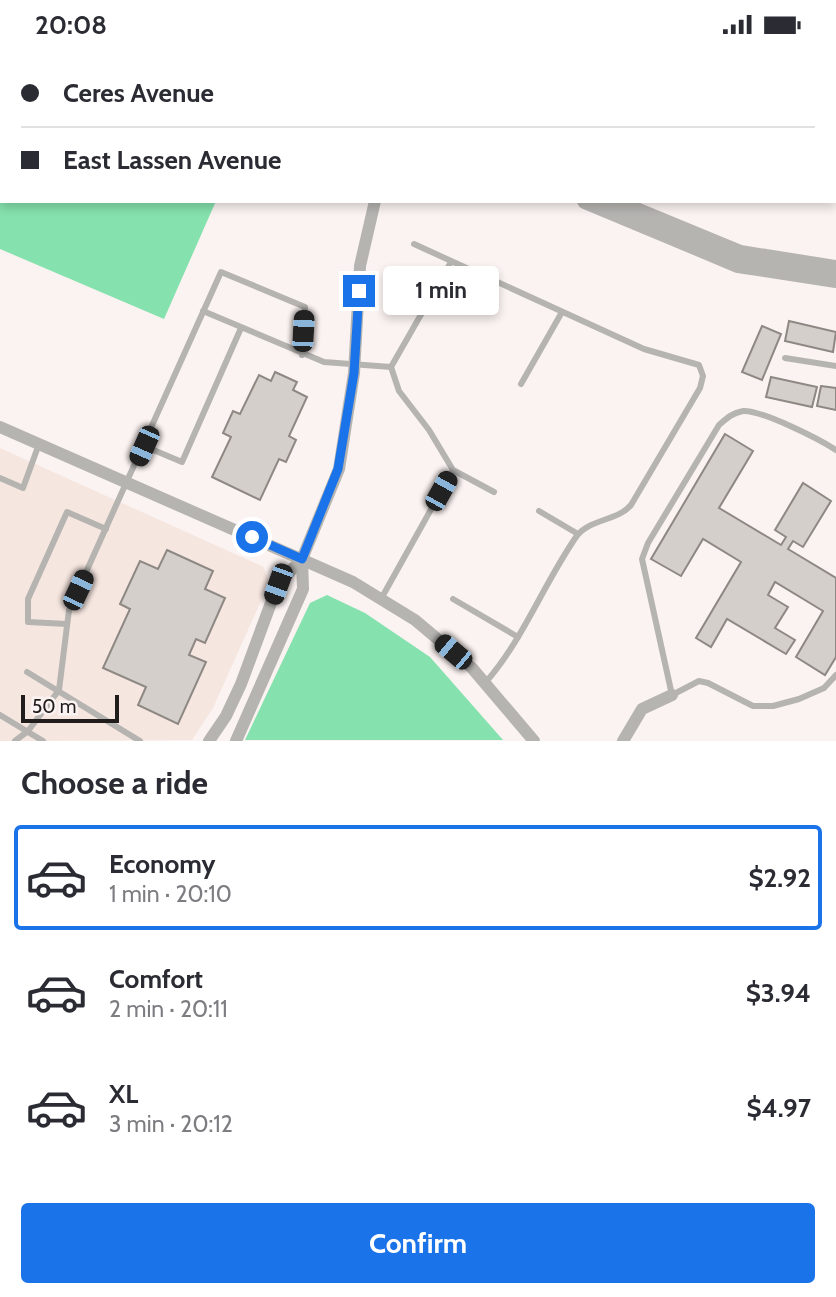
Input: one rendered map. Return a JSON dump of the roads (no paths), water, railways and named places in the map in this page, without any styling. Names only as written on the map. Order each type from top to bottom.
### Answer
[{"type":"street","points":[[209,740],[226,716],[241,684],[278,584],[302,559],[338,469],[355,364],[360,266],[375,203]]},
{"type":"street","points":[[608,204],[740,253],[836,268]]},
{"type":"street","points":[[608,204],[738,265],[836,280]]},
{"type":"street","points":[[0,427],[354,582],[415,620],[472,668],[534,740]]},
{"type":"street","points":[[218,728],[237,739],[303,589],[302,559]]},
{"type":"street","points":[[623,740],[642,709],[672,695]]},
{"type":"lane","points":[[414,244],[644,349],[699,365],[704,376],[700,388],[631,505],[625,512],[607,517],[578,534],[519,637],[504,661],[485,683]]},
{"type":"lane","points":[[451,262],[391,367],[399,391],[429,430],[453,470],[494,492]]},
{"type":"lane","points":[[15,740],[28,731],[59,691],[69,610],[221,272],[304,307],[302,355]]},
{"type":"lane","points":[[203,311],[324,362],[391,367]]},
{"type":"lane","points":[[521,384],[562,312]]},
{"type":"lane","points":[[144,446],[182,463],[242,328]]},
{"type":"lane","points":[[785,358],[836,366]]},
{"type":"lane","points":[[836,450],[823,441],[767,417],[746,411],[733,414],[719,425],[648,543],[642,559],[672,695],[699,681],[753,706],[773,706],[824,688],[836,675]]},
{"type":"lane","points":[[0,478],[23,488],[38,444]]},
{"type":"lane","points":[[381,599],[453,470]]},
{"type":"lane","points":[[539,511],[578,534]]},
{"type":"lane","points":[[67,624],[28,622],[28,599],[67,512],[106,529]]},
{"type":"lane","points":[[453,599],[519,637]]},
{"type":"lane","points":[[27,672],[140,740]]},
{"type":"lane","points":[[0,715],[43,740]]}]
